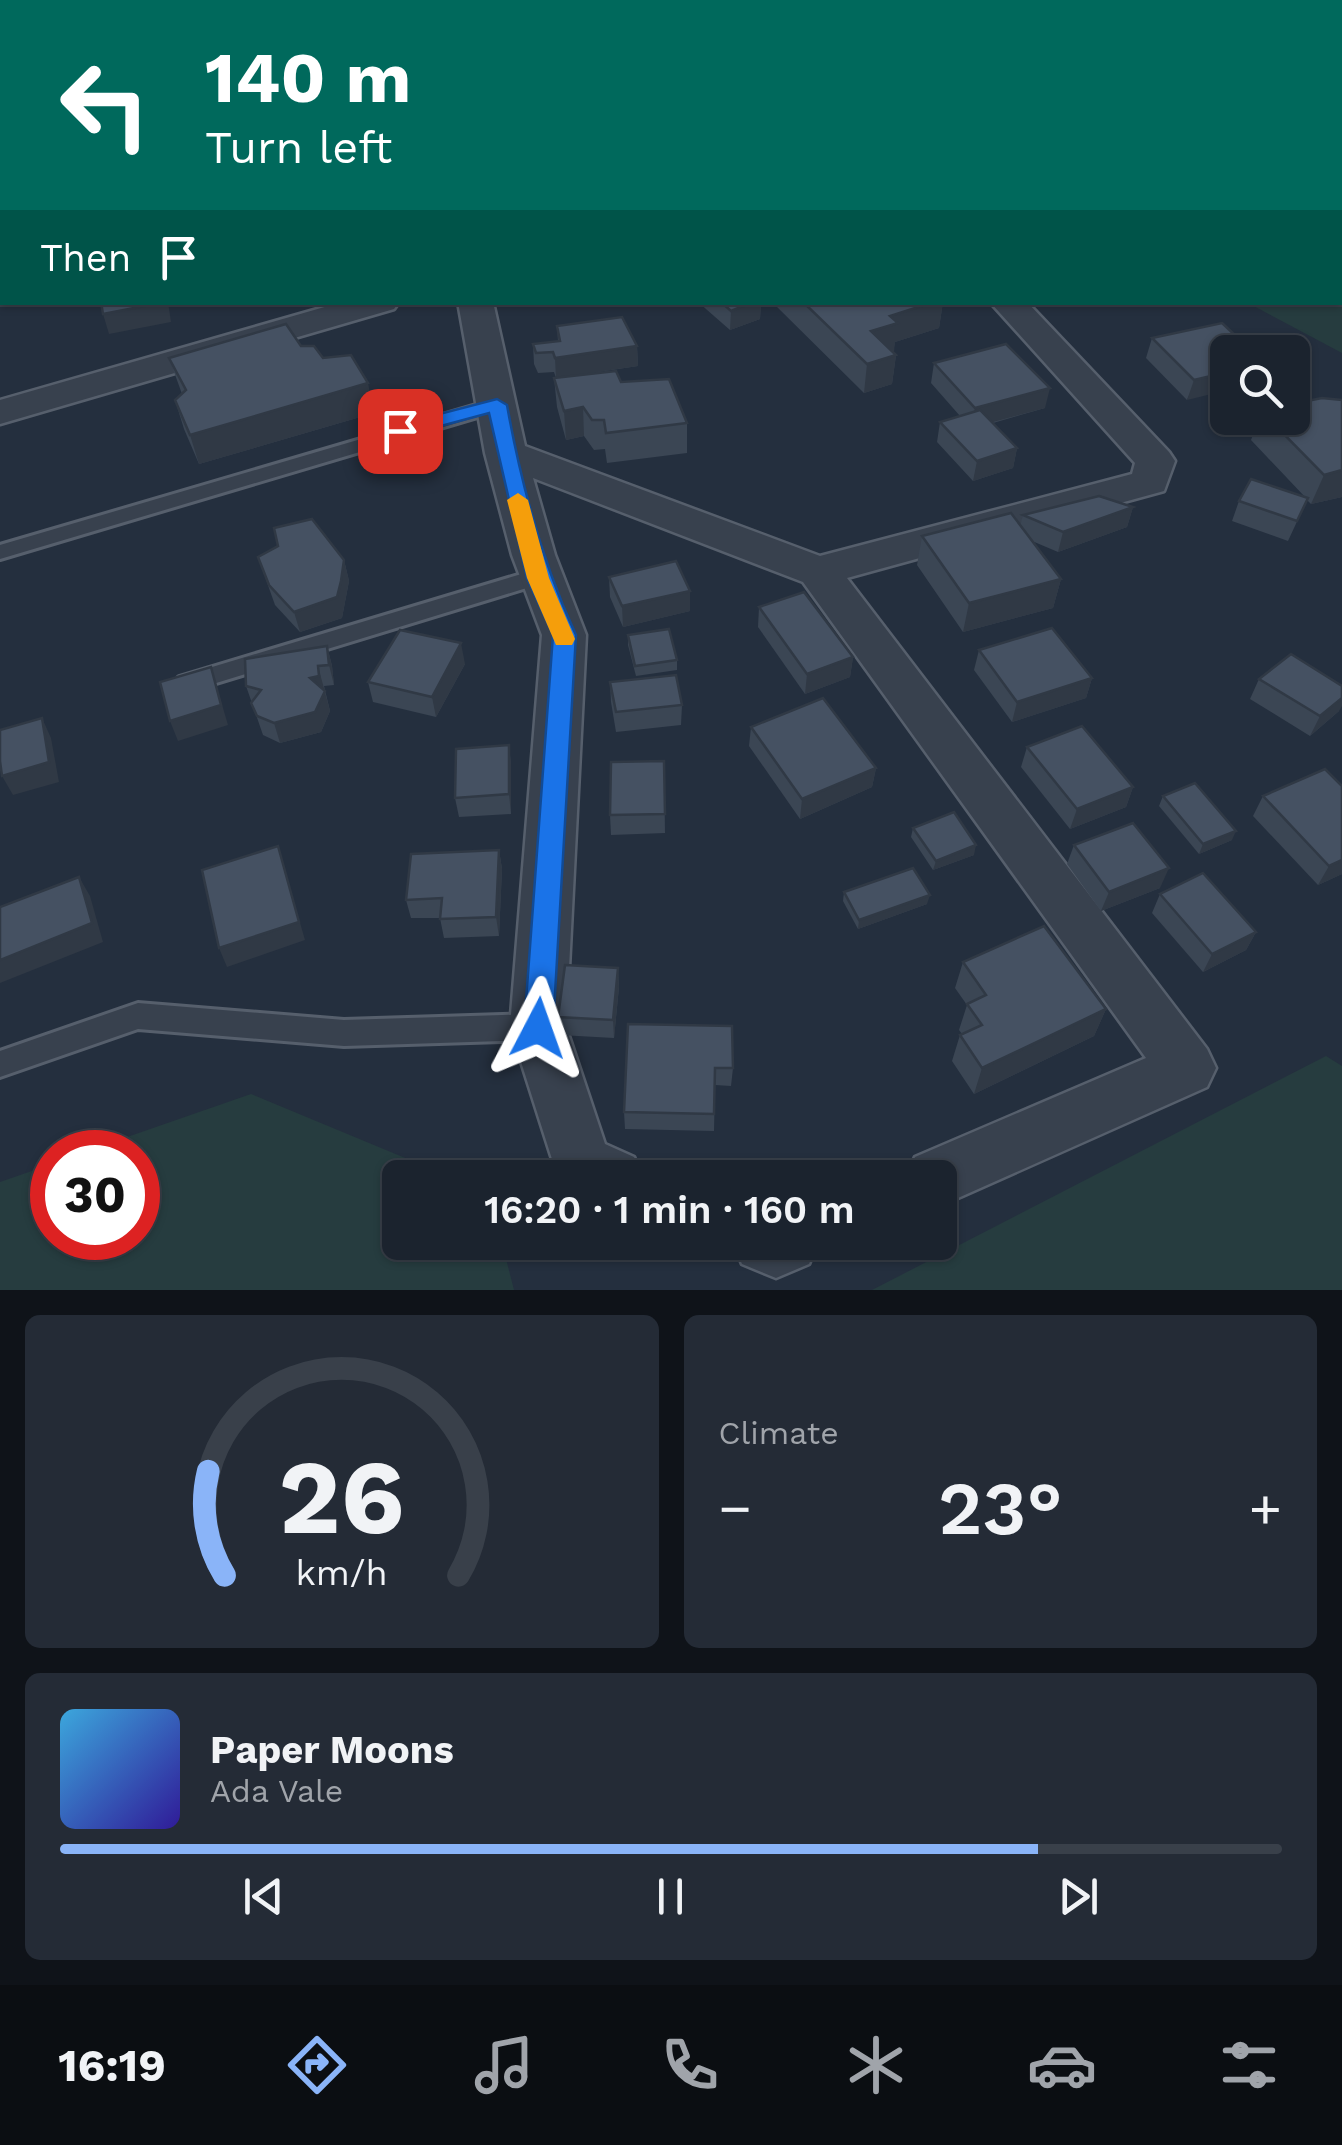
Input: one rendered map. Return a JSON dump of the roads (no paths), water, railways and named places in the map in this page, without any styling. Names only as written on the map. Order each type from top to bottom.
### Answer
[{"type":"street","points":[[0,412],[372,305]]},
{"type":"street","points":[[476,305],[506,453],[538,578],[564,635],[538,1028],[581,1160]]},
{"type":"street","points":[[818,571],[1150,482],[1154,461],[1010,305]]},
{"type":"street","points":[[506,453],[818,571],[1187,1068],[957,1169]]},
{"type":"lane","points":[[0,552],[497,405]]},
{"type":"lane","points":[[181,685],[538,578]]},
{"type":"lane","points":[[0,1064],[138,1016],[344,1033],[538,1028]]}]
